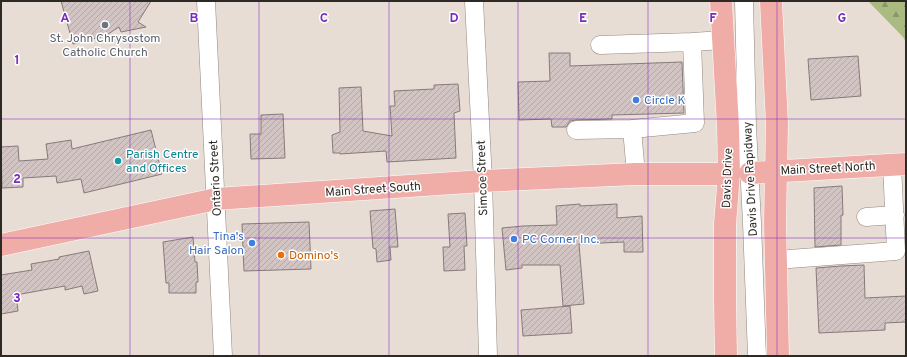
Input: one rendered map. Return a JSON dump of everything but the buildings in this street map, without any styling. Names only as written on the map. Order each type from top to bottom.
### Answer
[{"type":"main road","name":"Davis Drive","points":[[721,1],[728,127],[739,173],[724,224],[726,356]]},
{"type":"main road","points":[[771,1],[777,124],[774,222],[778,356]]},
{"type":"main road","name":"Main Street North","points":[[739,173],[902,163]]},
{"type":"main road","name":"Main Street South","points":[[1,245],[216,199],[483,181],[636,174],[739,173]]},
{"type":"street","name":"Ontario Street","points":[[206,1],[223,356]]},
{"type":"street","name":"Simcoe Street","points":[[474,1],[483,181],[488,356]]},
{"type":"street","name":"Davis Drive Rapidway","points":[[744,1],[747,126],[739,173],[757,356]]},
{"type":"street","points":[[600,45],[723,40]]},
{"type":"street","points":[[576,130],[632,129],[695,123],[692,42]]},
{"type":"street","points":[[632,129],[636,174]]},
{"type":"street","points":[[776,260],[896,252],[895,215],[902,163]]},
{"type":"street","points":[[866,217],[895,215]]},
{"type":"green space","points":[[868,1],[906,1],[906,42],[903,37]]},
{"type":"place","name":"St. John Chrysostom Catholic Church","points":[[105,25]]},
{"type":"place","name":"Circle K","points":[[636,100]]},
{"type":"place","name":"Parish Centre and Offices","points":[[118,161]]},
{"type":"place","name":"PC Corner Inc.","points":[[514,239]]},
{"type":"place","name":"Tina's Hair Salon","points":[[252,243]]},
{"type":"place","name":"Domino's","points":[[281,255]]}]
